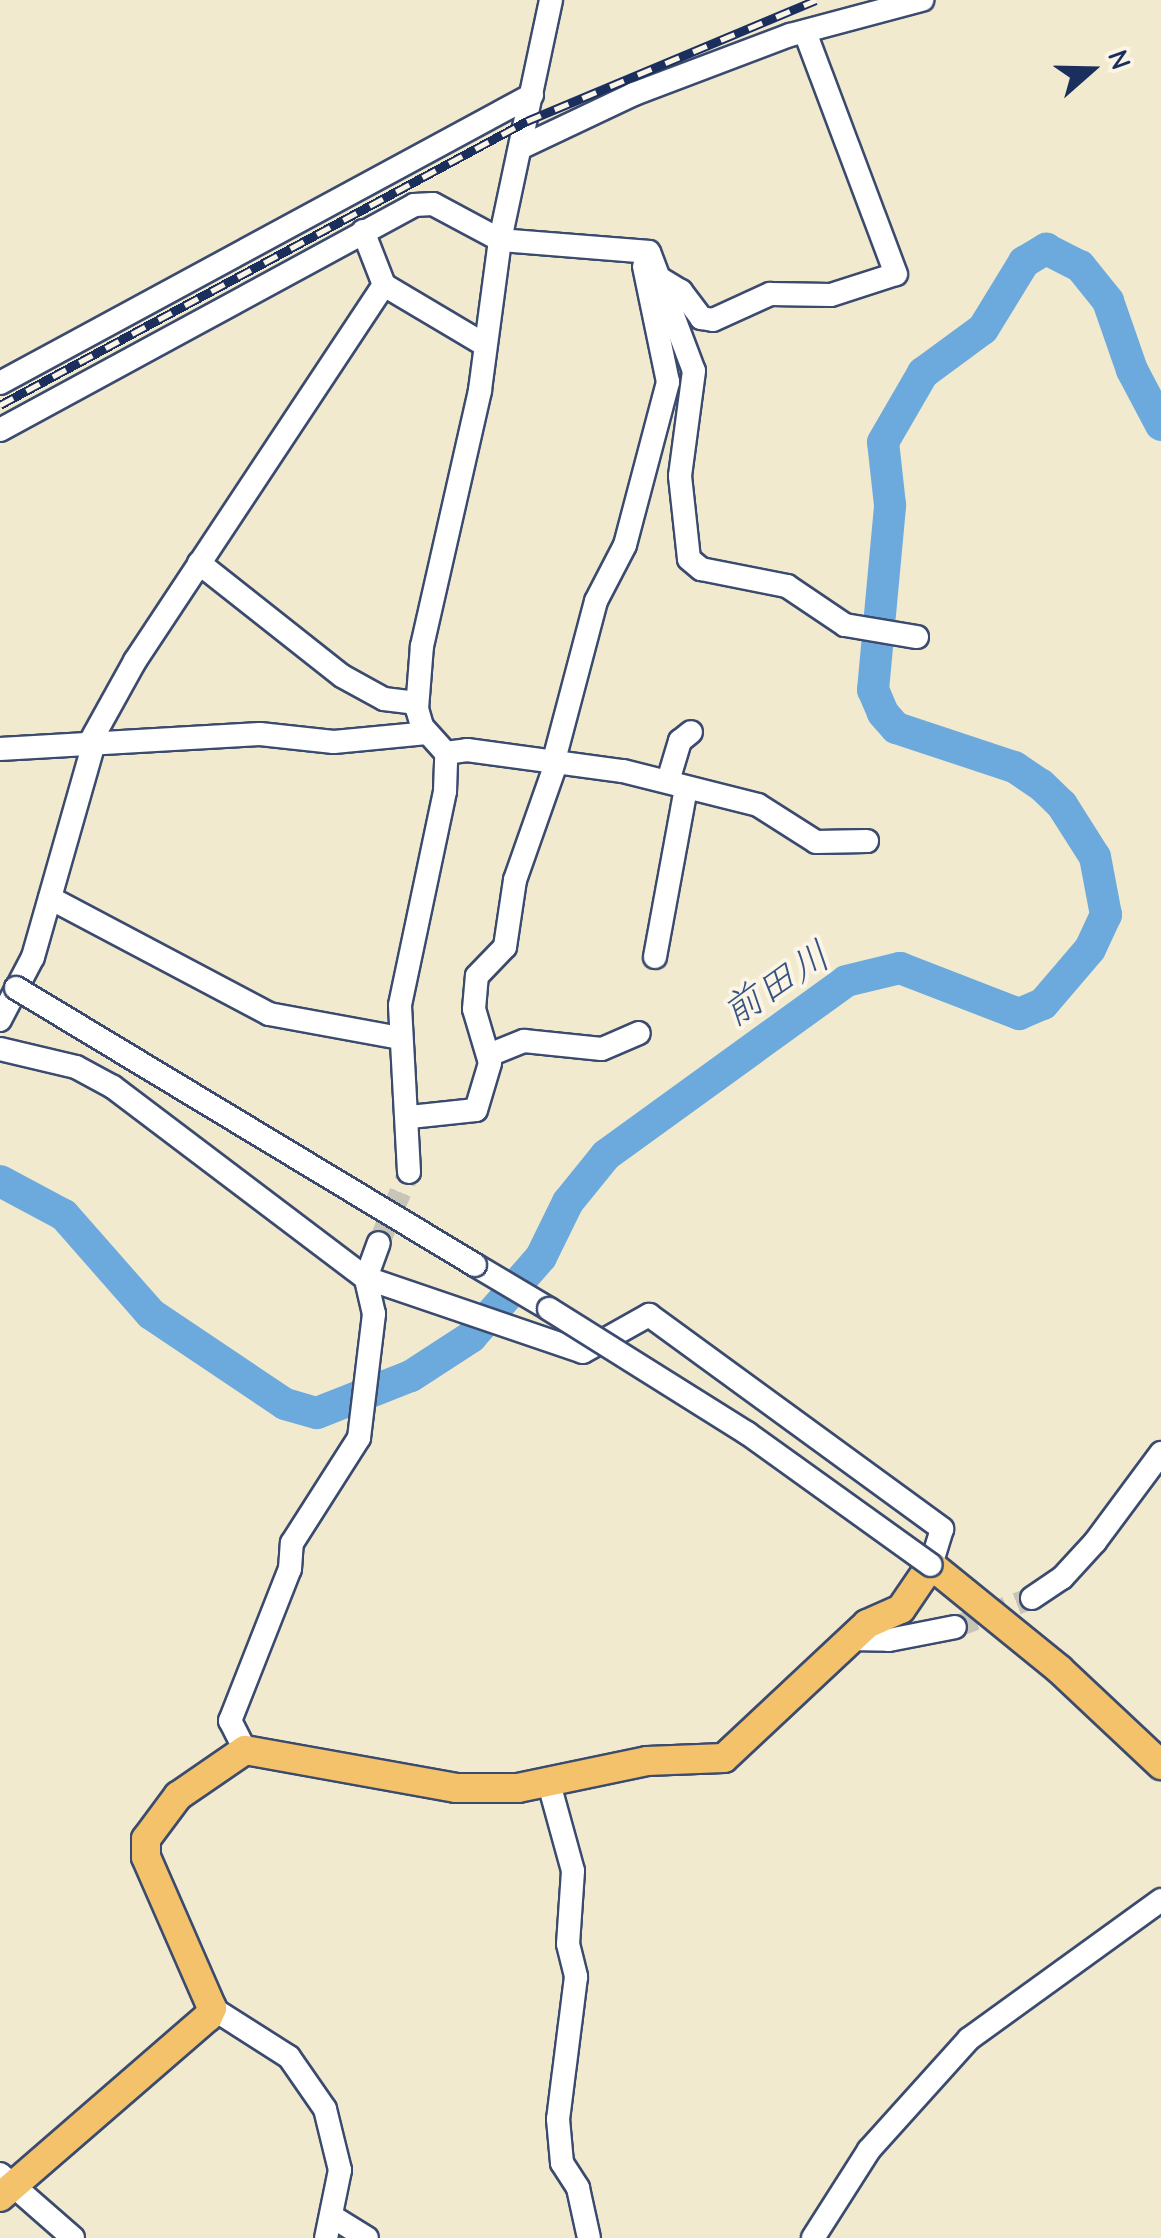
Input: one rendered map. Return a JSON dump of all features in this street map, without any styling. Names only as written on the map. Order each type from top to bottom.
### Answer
[{"type":"main road","points":[[4,2188],[198,2030],[212,2008],[145,1849],[167,1806],[245,1750],[294,1754],[412,1785],[518,1788],[648,1761],[724,1758],[876,1617],[901,1610],[931,1565],[1060,1670],[1161,1765]]},
{"type":"street","points":[[409,1172],[410,1117],[400,1038],[402,983],[445,791],[446,753],[427,732],[417,702],[422,646],[485,345],[500,240],[551,0]]},
{"type":"street","points":[[522,148],[634,94],[805,32],[922,0]]},
{"type":"street","points":[[659,278],[682,290],[702,318],[714,320],[770,294],[831,295],[896,274],[805,32]]},
{"type":"street","points":[[0,383],[532,96]]},
{"type":"street","points":[[0,430],[363,231],[426,202],[500,240],[649,252],[694,371],[680,476],[688,559],[700,569],[787,586],[845,624],[908,635]]},
{"type":"street","points":[[363,231],[384,286],[485,345]]},
{"type":"street","points":[[410,1117],[476,1110],[489,1055],[474,1009],[477,976],[506,947],[515,880],[556,761],[596,601],[625,545],[668,382],[642,251]]},
{"type":"street","points":[[0,1020],[8,984],[50,898],[92,743],[199,563],[384,286]]},
{"type":"street","points":[[199,563],[342,676],[384,698],[417,702]]},
{"type":"street","points":[[0,749],[260,734],[334,742],[427,732]]},
{"type":"street","points":[[655,957],[680,741],[691,732]]},
{"type":"street","points":[[446,753],[556,761],[677,784],[779,813],[816,842],[868,841]]},
{"type":"street","points":[[50,898],[269,1014],[400,1038]]},
{"type":"street","points":[[0,1048],[76,1067],[113,1087],[366,1278],[536,1341],[583,1352],[649,1315],[942,1529],[931,1565],[747,1433],[8,984]]},
{"type":"street","points":[[489,1055],[524,1041],[602,1048],[640,1033]]},
{"type":"street","points":[[245,1750],[230,1721],[290,1569],[292,1543],[360,1438],[366,1413],[372,1335],[366,1278],[379,1242]]},
{"type":"street","points":[[1032,1598],[1084,1554],[1161,1452]]},
{"type":"street","points":[[850,1639],[890,1640],[956,1627]]},
{"type":"street","points":[[548,1780],[574,1872],[568,1944],[576,1977],[560,2134],[562,2163],[578,2188],[589,2238]]},
{"type":"street","points":[[813,2238],[869,2150],[958,2050],[1014,2001],[1161,1900]]},
{"type":"street","points":[[212,2008],[275,2046],[314,2088],[338,2150],[330,2228],[367,2238]]},
{"type":"street","points":[[4,2188],[73,2238]]},
{"type":"waterway","name":"前田川","points":[[0,1181],[64,1215],[151,1314],[285,1404],[317,1413],[411,1376],[471,1337],[541,1257],[568,1202],[606,1155],[846,981],[900,968],[1019,1014],[1043,1004],[1090,949],[1106,915],[1095,857],[1062,805],[1041,785],[1014,767],[896,728],[883,713],[873,690],[890,505],[883,442],[923,373],[983,329],[1024,262],[1046,249],[1080,266],[1108,301],[1132,370],[1161,425]]},
{"type":"tunnel","points":[[379,1243],[409,1172]]},
{"type":"tunnel","points":[[955,1627],[1032,1598]]},
{"type":"railway","points":[[0,405],[527,121],[816,0]]}]
